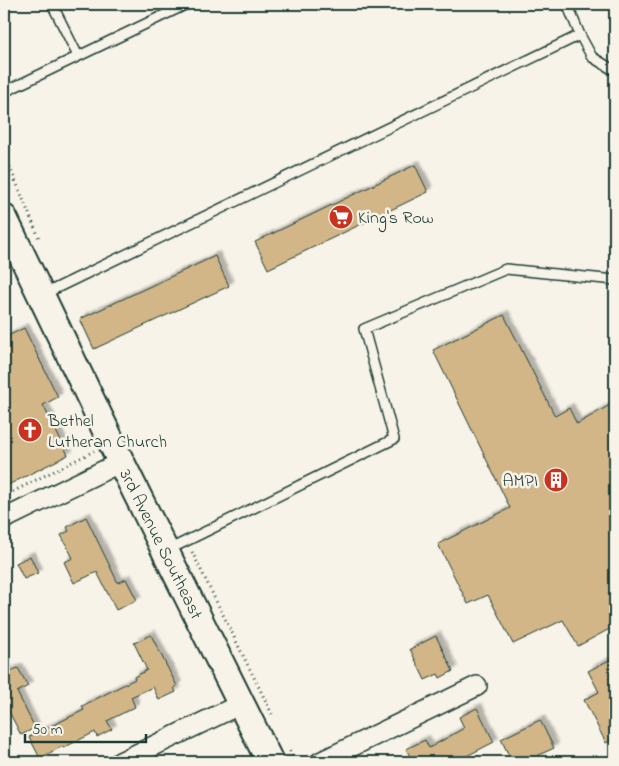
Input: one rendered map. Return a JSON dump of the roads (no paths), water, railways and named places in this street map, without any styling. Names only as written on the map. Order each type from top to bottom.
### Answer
[{"type":"main road","name":"3rd Avenue Southeast","points":[[4,218],[121,462],[176,546],[240,704],[278,754]]},
{"type":"street","points":[[4,519],[121,462]]},
{"type":"street","points":[[320,762],[477,686]]},
{"type":"street","points":[[120,762],[240,704]]},
{"type":"lane","points":[[52,4],[78,56]]},
{"type":"lane","points":[[4,92],[187,4]]},
{"type":"lane","points":[[567,4],[592,57],[615,71]]},
{"type":"lane","points":[[42,295],[580,35]]},
{"type":"lane","points":[[176,546],[394,439],[364,329],[506,269],[615,280]]},
{"type":"place","name":"King's Row","points":[[341,217]]},
{"type":"place","name":"Bethel Lutheran Church","points":[[30,430]]},
{"type":"place","name":"AMPI","points":[[556,480]]}]
